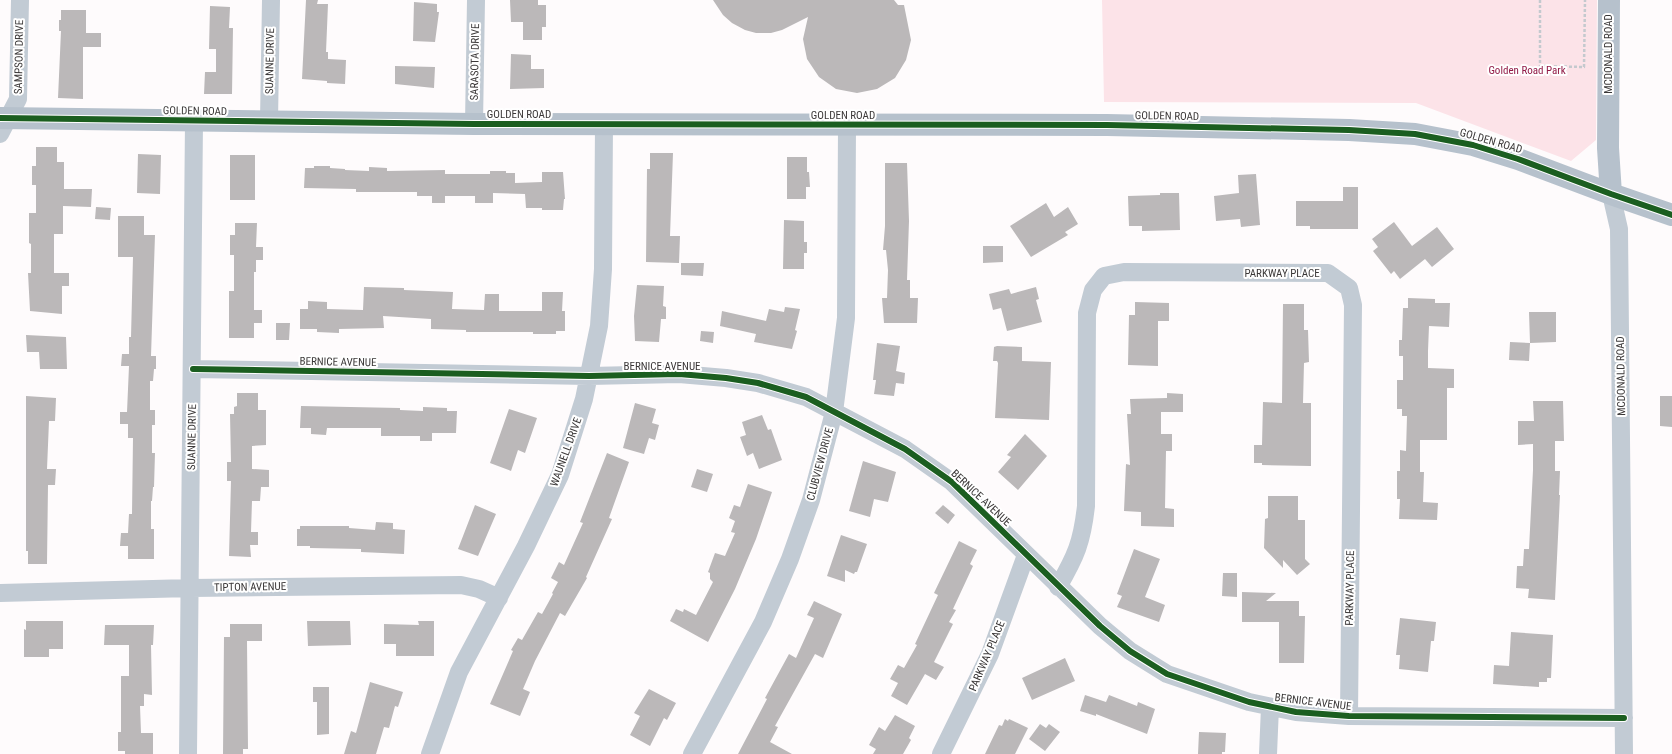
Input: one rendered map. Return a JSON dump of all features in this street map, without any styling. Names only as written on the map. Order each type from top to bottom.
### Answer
[{"type":"street","name":"SAMPSON DRIVE","points":[[3,124],[18,99],[20,0]]},
{"type":"street","name":"SUANNE DRIVE","points":[[269,122],[271,0]]},
{"type":"street","name":"SARASOTA DRIVE","points":[[474,124],[476,0]]},
{"type":"street","name":"MCDONALD ROAD","points":[[1609,0],[1608,148],[1611,194],[1619,229],[1624,754]]},
{"type":"street","name":"GOLDEN ROAD","points":[[3,124],[194,121],[474,124],[1115,126],[1348,130],[1415,134],[1473,144],[1672,215]]},
{"type":"street","name":"SUANNE DRIVE","points":[[188,754],[191,588],[194,121]]},
{"type":"street","name":"WAUNELL DRIVE","points":[[430,754],[458,672],[526,546],[560,475],[575,432],[589,376],[599,326],[603,269],[604,124]]},
{"type":"street","name":"CLUBVIEW DRIVE","points":[[692,754],[763,622],[790,560],[811,500],[834,412],[846,318],[847,125]]},
{"type":"street","name":"PARKWAY PLACE","points":[[1058,587],[1074,559],[1083,533],[1086,506],[1086,313],[1094,290],[1104,276],[1124,272],[1328,273],[1349,288],[1353,305],[1349,716]]},
{"type":"street","name":"BERNICE AVENUE","points":[[193,369],[589,376],[679,374],[726,378],[758,383],[806,397],[905,449],[952,482],[1058,587],[1130,651],[1167,674],[1249,702],[1296,712],[1349,716],[1624,718]]},
{"type":"street","name":"PARKWAY PLACE","points":[[941,754],[990,654],[1026,555]]},
{"type":"street","name":"TIPTON AVENUE","points":[[0,593],[191,588],[462,585],[479,589],[499,598]]},
{"type":"street","points":[[1268,754],[1270,707]]},
{"type":"path","points":[[1540,0],[1540,66],[1584,67],[1585,0]]},
{"type":"green space","name":"Golden Road Park","points":[[1102,0],[1597,0],[1596,140],[1571,161],[1416,103],[1104,102]]},
{"type":"building","points":[[306,0],[318,0],[317,4],[328,4],[326,52],[328,52],[328,59],[346,60],[345,84],[302,79]]},
{"type":"building","points":[[510,0],[538,0],[538,5],[546,5],[546,27],[542,27],[542,40],[523,40],[523,22],[511,22]]},
{"type":"building","points":[[713,0],[894,0],[898,5],[904,5],[911,40],[906,60],[895,78],[877,89],[857,93],[836,89],[819,77],[807,59],[803,39],[808,17],[782,30],[771,33],[756,33],[745,30],[732,23],[723,15]]},
{"type":"building","points":[[414,2],[437,4],[437,12],[439,12],[435,42],[413,41]]},
{"type":"building","points":[[210,6],[230,7],[229,28],[233,28],[232,94],[204,94],[205,72],[216,72],[216,49],[209,49]]},
{"type":"building","points":[[61,10],[86,10],[86,33],[101,33],[101,47],[83,47],[83,99],[58,98],[61,31],[59,31],[59,20],[61,20]]},
{"type":"building","points":[[511,54],[531,55],[531,69],[544,69],[544,88],[510,89]]},
{"type":"building","points":[[395,66],[435,67],[434,88],[395,84]]},
{"type":"building","points":[[36,147],[57,147],[57,162],[64,162],[64,189],[92,189],[91,207],[63,206],[63,234],[54,234],[54,273],[69,273],[69,286],[62,286],[62,314],[30,311],[28,273],[31,273],[31,244],[29,243],[29,213],[36,213],[36,185],[32,185],[32,166],[36,166]]},
{"type":"building","points":[[650,153],[673,153],[670,236],[680,236],[679,263],[646,262],[647,169],[650,169]]},
{"type":"building","points":[[138,154],[161,155],[160,194],[137,193]]},
{"type":"building","points":[[230,155],[255,155],[255,200],[230,200]]},
{"type":"building","points":[[787,157],[807,157],[807,172],[809,172],[810,187],[806,187],[806,199],[787,199]]},
{"type":"building","points":[[885,163],[907,163],[909,221],[907,280],[910,280],[910,298],[918,298],[917,323],[884,323],[882,298],[887,298],[888,270],[886,250],[883,250],[885,226]]},
{"type":"building","points":[[314,166],[330,166],[330,168],[345,170],[369,171],[369,167],[387,168],[387,171],[445,170],[445,174],[490,174],[490,171],[506,171],[506,173],[515,173],[515,183],[542,182],[542,172],[563,172],[565,199],[563,210],[542,210],[542,208],[526,208],[525,194],[493,193],[493,203],[475,203],[475,196],[445,196],[445,203],[432,203],[432,196],[417,196],[417,192],[356,192],[356,189],[304,188],[305,168],[314,168]]},
{"type":"building","points":[[1256,174],[1260,225],[1241,227],[1240,219],[1216,221],[1214,196],[1239,193],[1238,175]]},
{"type":"building","points":[[1343,187],[1358,187],[1358,229],[1310,229],[1310,226],[1296,226],[1296,201],[1343,201]]},
{"type":"building","points":[[1160,193],[1179,193],[1180,230],[1142,231],[1142,226],[1129,226],[1128,196],[1160,195]]},
{"type":"building","points":[[1046,203],[1054,217],[1068,207],[1078,224],[1065,232],[1068,235],[1031,257],[1010,226]]},
{"type":"building","points":[[96,207],[111,208],[110,220],[95,219]]},
{"type":"building","points":[[118,216],[144,216],[144,235],[155,235],[151,356],[156,356],[156,369],[154,369],[153,381],[150,381],[150,410],[155,410],[155,425],[152,425],[152,453],[155,453],[154,487],[151,501],[151,529],[154,529],[154,559],[128,559],[128,546],[120,546],[121,533],[128,533],[129,514],[132,514],[133,438],[128,438],[128,424],[120,424],[120,412],[127,412],[129,366],[121,366],[122,354],[129,354],[129,337],[131,337],[133,257],[118,257]]},
{"type":"building","points":[[784,220],[804,221],[804,242],[807,242],[807,253],[804,253],[804,269],[783,269]]},
{"type":"building","points":[[1394,222],[1412,246],[1437,227],[1454,249],[1432,267],[1425,259],[1400,279],[1394,271],[1391,274],[1373,251],[1378,247],[1372,239]]},
{"type":"building","points":[[235,223],[257,223],[256,247],[263,247],[263,260],[256,260],[256,272],[254,272],[254,310],[262,310],[262,323],[254,323],[254,338],[229,338],[229,291],[234,291],[234,255],[230,255],[230,235],[235,235]]},
{"type":"building","points":[[983,246],[1003,246],[1003,262],[983,263]]},
{"type":"building","points":[[681,263],[704,263],[703,276],[681,275]]},
{"type":"building","points":[[637,285],[664,286],[663,306],[666,307],[666,319],[661,319],[659,342],[635,341],[634,316]]},
{"type":"building","points":[[364,287],[404,288],[404,290],[453,292],[452,309],[484,310],[485,294],[499,294],[499,311],[542,311],[542,292],[563,292],[562,311],[565,311],[565,331],[556,331],[556,334],[533,334],[533,332],[466,332],[466,330],[431,329],[431,319],[383,316],[384,328],[339,329],[339,333],[317,332],[317,329],[300,329],[300,309],[308,309],[308,301],[327,302],[327,309],[363,310]]},
{"type":"building","points":[[1036,287],[1039,299],[1036,300],[1042,322],[1007,331],[1001,308],[993,310],[989,294],[1009,289],[1011,294]]},
{"type":"building","points":[[1408,298],[1435,299],[1435,303],[1450,303],[1449,327],[1429,326],[1428,351],[1428,368],[1454,369],[1454,388],[1447,388],[1447,440],[1420,440],[1420,472],[1424,472],[1423,502],[1438,503],[1437,520],[1399,519],[1400,499],[1397,499],[1397,471],[1400,471],[1400,450],[1406,451],[1407,416],[1402,416],[1402,409],[1397,409],[1397,380],[1403,380],[1403,356],[1399,356],[1399,340],[1402,340],[1403,308],[1408,308]]},
{"type":"building","points":[[1135,302],[1169,303],[1169,321],[1158,321],[1158,366],[1128,365],[1129,315],[1135,315]]},
{"type":"building","points":[[1283,304],[1304,304],[1304,330],[1308,330],[1309,362],[1304,363],[1303,403],[1311,403],[1311,466],[1262,465],[1262,463],[1254,463],[1254,445],[1262,445],[1263,402],[1282,403]]},
{"type":"building","points":[[785,307],[800,309],[795,330],[797,331],[792,349],[754,342],[756,334],[720,326],[722,311],[766,321],[769,309],[784,312]]},
{"type":"building","points":[[1529,312],[1556,312],[1556,342],[1530,343]]},
{"type":"building","points":[[276,323],[290,323],[289,340],[276,340]]},
{"type":"building","points":[[701,331],[714,332],[713,343],[700,341]]},
{"type":"building","points":[[26,335],[66,337],[67,369],[40,369],[39,352],[27,352]]},
{"type":"building","points":[[1510,342],[1530,343],[1529,361],[1509,360]]},
{"type":"building","points":[[877,343],[900,346],[896,371],[905,373],[904,384],[896,383],[894,396],[874,394],[876,380],[873,380]]},
{"type":"building","points":[[994,347],[1022,347],[1022,361],[1051,362],[1049,420],[995,418],[998,363],[997,361],[993,361]]},
{"type":"building","points":[[237,393],[258,393],[258,410],[266,410],[266,445],[252,446],[252,469],[269,470],[269,487],[261,487],[260,501],[252,501],[251,532],[258,532],[258,545],[250,545],[251,557],[229,556],[231,481],[227,481],[227,462],[231,462],[230,414],[234,414],[234,407],[237,406]]},
{"type":"building","points":[[1167,393],[1183,394],[1183,412],[1161,412],[1161,434],[1172,434],[1172,451],[1166,451],[1165,508],[1174,509],[1174,527],[1141,526],[1141,512],[1124,511],[1126,464],[1130,465],[1127,414],[1131,414],[1130,399],[1167,398]]},
{"type":"building","points":[[26,396],[56,398],[55,421],[49,421],[47,469],[56,469],[55,485],[48,485],[47,564],[28,564],[28,551],[26,551]]},
{"type":"building","points":[[1660,396],[1672,396],[1672,427],[1660,426]]},
{"type":"building","points":[[1533,401],[1563,401],[1564,441],[1555,441],[1555,471],[1560,471],[1560,495],[1555,600],[1528,598],[1529,589],[1516,588],[1517,566],[1523,566],[1524,549],[1529,549],[1533,470],[1533,444],[1518,445],[1518,421],[1534,421]]},
{"type":"building","points":[[635,403],[656,409],[652,423],[659,425],[655,440],[649,438],[644,454],[623,448]]},
{"type":"building","points":[[301,406],[400,408],[400,410],[423,411],[423,407],[447,408],[447,411],[457,411],[456,433],[432,433],[432,441],[420,441],[420,436],[381,436],[381,428],[327,428],[326,435],[311,434],[311,428],[300,428]]},
{"type":"building","points":[[509,409],[537,418],[525,453],[518,450],[511,471],[490,463]]},
{"type":"building","points":[[762,415],[768,430],[771,429],[782,460],[759,469],[753,453],[747,456],[740,437],[746,435],[742,422]]},
{"type":"building","points":[[1025,434],[1047,456],[1018,490],[998,472],[1011,457],[1007,455]]},
{"type":"building","points":[[607,453],[629,462],[609,518],[612,519],[586,577],[587,578],[565,616],[560,613],[535,661],[523,689],[530,692],[520,716],[490,704],[513,651],[511,650],[518,638],[522,640],[538,612],[542,614],[553,594],[552,593],[558,582],[551,578],[559,562],[564,565],[583,523],[580,522]]},
{"type":"building","points":[[863,461],[896,472],[888,502],[874,499],[870,517],[849,511]]},
{"type":"building","points":[[697,469],[713,474],[707,492],[691,487]]},
{"type":"building","points":[[748,484],[772,492],[756,539],[735,589],[708,642],[670,621],[676,609],[683,612],[684,609],[696,615],[713,582],[710,579],[710,573],[708,572],[715,553],[725,556],[735,533],[731,532],[735,521],[729,518],[734,505],[740,507]]},
{"type":"building","points":[[1268,496],[1298,496],[1298,520],[1305,520],[1305,559],[1310,564],[1297,575],[1283,560],[1283,568],[1264,548],[1265,519],[1268,518]]},
{"type":"building","points":[[475,505],[496,514],[478,556],[458,549]]},
{"type":"building","points":[[943,505],[955,515],[948,524],[935,513]]},
{"type":"building","points":[[376,522],[393,523],[393,529],[405,530],[404,554],[361,552],[361,549],[310,548],[310,546],[297,546],[297,529],[300,529],[300,526],[349,526],[349,528],[375,530]]},
{"type":"building","points":[[841,535],[867,544],[857,572],[854,574],[845,570],[845,582],[827,576]]},
{"type":"building","points":[[959,541],[977,550],[970,564],[973,566],[953,609],[956,610],[949,622],[953,624],[934,662],[944,667],[936,680],[925,674],[907,705],[891,696],[898,683],[890,679],[898,665],[904,668],[917,645],[915,644],[938,595],[934,593]]},
{"type":"building","points":[[1134,549],[1160,559],[1145,597],[1165,605],[1159,622],[1117,607],[1122,596],[1117,594]]},
{"type":"building","points":[[1223,573],[1237,573],[1237,597],[1222,596]]},
{"type":"building","points":[[1242,592],[1276,593],[1266,601],[1299,601],[1299,616],[1305,616],[1304,663],[1279,663],[1279,622],[1242,622]]},
{"type":"building","points":[[814,601],[842,614],[823,658],[815,654],[775,726],[778,727],[770,742],[792,754],[738,754],[767,699],[765,698],[789,654],[796,658],[814,618],[807,615]]},
{"type":"building","points":[[1400,618],[1436,622],[1434,641],[1431,641],[1428,672],[1399,669],[1400,655],[1396,655]]},
{"type":"building","points":[[26,621],[63,621],[63,649],[49,649],[49,657],[24,657],[24,629],[26,630]]},
{"type":"building","points":[[307,621],[350,621],[351,645],[308,646]]},
{"type":"building","points":[[418,621],[434,621],[434,656],[396,656],[396,644],[384,644],[384,624],[419,625]]},
{"type":"building","points":[[230,624],[262,624],[262,641],[247,641],[248,749],[243,749],[243,754],[223,754],[224,637],[230,637]]},
{"type":"building","points":[[105,625],[154,625],[153,645],[151,645],[152,695],[144,694],[144,706],[140,706],[141,733],[153,733],[153,754],[125,754],[125,751],[118,751],[118,732],[121,732],[121,676],[129,676],[129,645],[104,645]]},
{"type":"building","points":[[1511,632],[1553,635],[1551,678],[1547,678],[1547,682],[1539,682],[1539,687],[1493,684],[1494,665],[1509,666]]},
{"type":"building","points":[[1065,658],[1075,681],[1032,700],[1022,678]]},
{"type":"building","points":[[370,682],[403,692],[398,707],[395,706],[389,728],[384,727],[376,754],[344,754],[351,731],[356,733]]},
{"type":"building","points":[[313,687],[329,687],[329,734],[317,735],[317,702],[313,702]]},
{"type":"building","points":[[649,689],[676,703],[667,720],[664,718],[650,746],[630,735],[640,716],[634,713]]},
{"type":"building","points":[[1085,695],[1106,702],[1109,695],[1137,706],[1138,702],[1155,709],[1147,734],[1096,714],[1096,716],[1080,711]]},
{"type":"building","points":[[895,715],[915,726],[909,738],[911,740],[903,754],[873,754],[876,749],[869,745],[879,727],[885,731]]},
{"type":"building","points":[[1005,719],[1008,721],[1009,719],[1028,728],[1015,754],[985,754],[999,725],[1002,726]]},
{"type":"building","points":[[1040,724],[1046,728],[1049,724],[1060,732],[1045,751],[1029,739]]},
{"type":"building","points":[[1199,732],[1226,733],[1225,752],[1222,752],[1222,754],[1198,754]]},
{"type":"cycle path","points":[[0,118],[474,124],[1107,125],[1349,130],[1415,134],[1473,145],[1518,159],[1672,215]]},
{"type":"cycle path","points":[[193,369],[589,376],[679,374],[726,378],[758,383],[806,397],[905,449],[952,482],[1100,626],[1130,651],[1167,674],[1249,702],[1296,712],[1349,716],[1624,718]]}]
